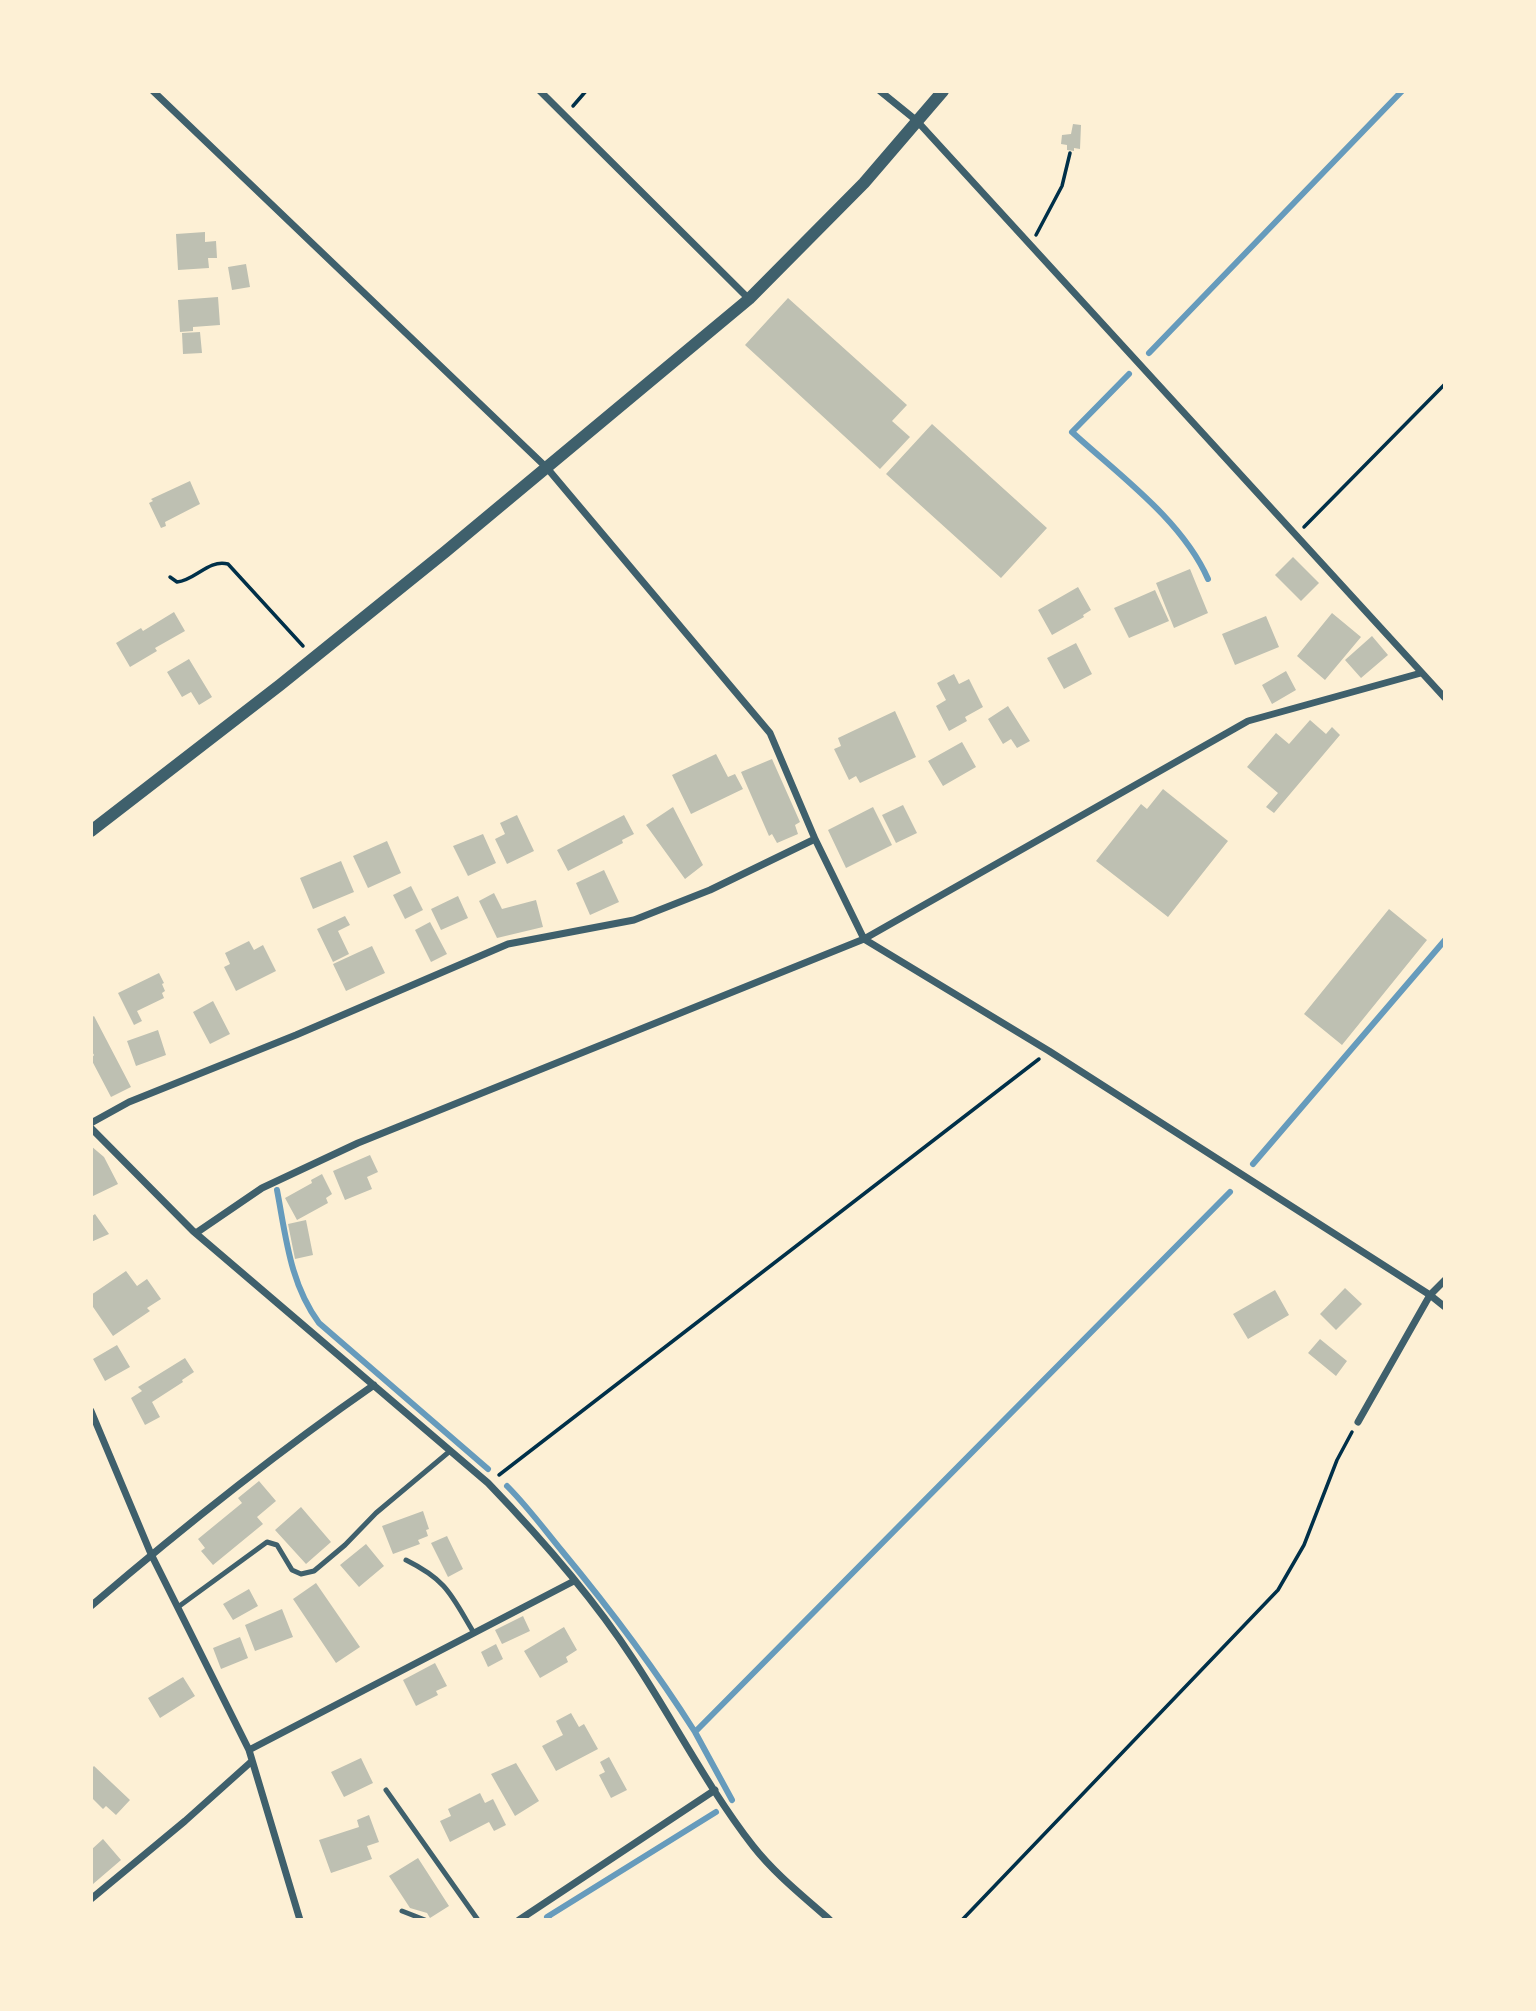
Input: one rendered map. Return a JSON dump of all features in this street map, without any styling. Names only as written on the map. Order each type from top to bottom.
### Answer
[{"type":"street","points":[[153,91],[547,468],[770,733],[815,839],[864,939],[1049,1051],[1445,1307]]},
{"type":"street","points":[[540,91],[749,299]]},
{"type":"street","points":[[880,91],[917,121],[1445,698]]},
{"type":"street","points":[[91,831],[313,658],[749,299],[864,183],[943,91]]},
{"type":"street","points":[[195,1233],[262,1188],[358,1143],[864,939],[1248,721],[1421,673]]},
{"type":"street","points":[[815,839],[710,890],[634,920],[508,944],[296,1035],[129,1102],[91,1125],[195,1233],[488,1483],[575,1581],[632,1657],[755,1849],[830,1920]]},
{"type":"street","points":[[1357,1422],[1430,1295],[1445,1279]]},
{"type":"street","points":[[91,1606],[151,1554],[305,1433],[374,1385]]},
{"type":"street","points":[[91,1411],[151,1554],[249,1750],[300,1920]]},
{"type":"street","points":[[249,1750],[575,1581]]},
{"type":"street","points":[[91,1899],[252,1761]]},
{"type":"street","points":[[519,1920],[715,1790]]},
{"type":"lane","points":[[178,1607],[267,1542],[277,1545],[292,1570],[301,1574],[314,1571],[345,1545],[376,1513],[450,1451]]},
{"type":"lane","points":[[406,1560],[430,1572],[447,1588],[474,1633]]},
{"type":"lane","points":[[386,1790],[478,1920]]},
{"type":"lane","points":[[402,1911],[425,1920]]},
{"type":"path","points":[[565,116],[586,91]]},
{"type":"path","points":[[1031,244],[1062,186],[1070,153]]},
{"type":"path","points":[[1295,536],[1445,384]]},
{"type":"path","points":[[170,577],[177,582],[185,581],[215,563],[228,564],[313,658]]},
{"type":"path","points":[[488,1483],[1049,1051]]},
{"type":"path","points":[[962,1920],[1278,1590],[1304,1545],[1337,1460],[1357,1422]]},
{"type":"building","points":[[1073,124],[1081,125],[1080,149],[1074,148],[1074,151],[1067,150],[1067,145],[1061,144],[1062,135],[1071,134]]},
{"type":"building","points":[[205,232],[205,242],[216,241],[217,258],[208,258],[209,268],[178,270],[176,234]]},
{"type":"building","points":[[246,264],[250,287],[232,290],[228,267]]},
{"type":"building","points":[[218,297],[220,325],[193,327],[193,331],[180,332],[178,300]]},
{"type":"building","points":[[788,298],[907,405],[892,421],[910,437],[880,469],[745,345]]},
{"type":"building","points":[[200,332],[202,353],[183,354],[182,333]]},
{"type":"building","points":[[932,424],[1047,528],[1001,578],[886,474]]},
{"type":"building","points":[[190,481],[200,504],[165,522],[166,526],[161,528],[149,503],[153,501],[151,499]]},
{"type":"building","points":[[1293,557],[1319,583],[1301,601],[1275,575]]},
{"type":"building","points":[[1190,569],[1208,613],[1174,628],[1156,583]]},
{"type":"building","points":[[1078,587],[1091,610],[1083,615],[1084,617],[1052,635],[1038,610]]},
{"type":"building","points":[[1155,590],[1169,621],[1129,638],[1114,608]]},
{"type":"building","points":[[174,612],[185,631],[155,648],[157,651],[130,667],[116,643],[141,628],[143,631]]},
{"type":"building","points":[[1332,613],[1361,637],[1325,680],[1297,656]]},
{"type":"building","points":[[1266,616],[1279,647],[1235,665],[1222,634]]},
{"type":"building","points":[[1372,636],[1388,655],[1361,678],[1345,660]]},
{"type":"building","points":[[1076,643],[1092,674],[1064,689],[1047,658]]},
{"type":"building","points":[[189,659],[212,697],[199,705],[191,692],[182,697],[167,672]]},
{"type":"building","points":[[1286,671],[1296,690],[1272,704],[1262,685]]},
{"type":"building","points":[[954,674],[959,684],[969,679],[983,707],[965,717],[967,721],[949,731],[936,706],[946,700],[937,683]]},
{"type":"building","points":[[1008,706],[1030,741],[1017,748],[1011,739],[1003,744],[988,719]]},
{"type":"building","points":[[895,711],[916,757],[860,783],[856,776],[849,780],[834,749],[841,746],[838,738]]},
{"type":"building","points":[[1310,720],[1326,734],[1332,727],[1340,735],[1274,813],[1266,807],[1278,793],[1247,767],[1276,733],[1289,744]]},
{"type":"building","points":[[962,742],[976,767],[943,786],[928,761]]},
{"type":"building","points":[[716,754],[728,777],[735,774],[743,789],[691,814],[672,775]]},
{"type":"building","points":[[772,759],[800,822],[795,825],[798,834],[777,843],[772,834],[769,836],[741,772]]},
{"type":"building","points":[[1163,789],[1228,841],[1168,917],[1096,861],[1141,804],[1147,809]]},
{"type":"building","points":[[903,805],[917,833],[896,843],[882,815]]},
{"type":"building","points":[[673,807],[703,865],[685,879],[646,825]]},
{"type":"building","points":[[873,807],[892,845],[846,868],[828,830]]},
{"type":"building","points":[[517,815],[534,851],[507,864],[495,839],[505,834],[500,823]]},
{"type":"building","points":[[624,815],[634,834],[622,840],[623,843],[568,871],[557,850]]},
{"type":"building","points":[[483,834],[496,863],[468,876],[453,846]]},
{"type":"building","points":[[387,841],[401,873],[368,888],[353,856]]},
{"type":"building","points":[[341,861],[354,892],[313,909],[300,878]]},
{"type":"building","points":[[604,870],[619,902],[590,915],[576,883]]},
{"type":"building","points":[[411,886],[423,910],[405,919],[393,895]]},
{"type":"building","points":[[494,893],[502,909],[536,900],[543,927],[497,938],[479,901]]},
{"type":"building","points":[[458,896],[468,918],[441,930],[431,909]]},
{"type":"building","points":[[1389,909],[1427,940],[1342,1045],[1304,1014]]},
{"type":"building","points":[[345,916],[350,925],[338,931],[349,954],[333,962],[317,929]]},
{"type":"building","points":[[430,922],[447,954],[431,962],[415,930]]},
{"type":"building","points":[[249,941],[254,950],[263,945],[276,971],[236,991],[224,967],[230,964],[225,953]]},
{"type":"building","points":[[372,946],[385,973],[346,991],[333,964]]},
{"type":"building","points":[[159,973],[164,983],[164,998],[137,1011],[142,1021],[134,1025],[118,993]]},
{"type":"building","points":[[213,1001],[230,1034],[210,1044],[193,1012]]},
{"type":"building","points":[[94,1016],[131,1087],[111,1097],[91,1059],[94,1055],[91,1050],[91,1018]]},
{"type":"building","points":[[158,1030],[166,1055],[136,1066],[127,1041]]},
{"type":"building","points":[[91,1146],[104,1157],[118,1184],[91,1197]]},
{"type":"building","points":[[370,1155],[378,1172],[367,1177],[372,1189],[345,1200],[333,1171]]},
{"type":"building","points":[[322,1174],[332,1194],[326,1198],[328,1203],[297,1220],[285,1198],[312,1183],[311,1180]]},
{"type":"building","points":[[95,1214],[109,1234],[91,1242],[91,1217]]},
{"type":"building","points":[[306,1220],[313,1255],[295,1259],[288,1224]]},
{"type":"building","points":[[126,1271],[137,1286],[147,1279],[161,1299],[147,1308],[150,1311],[113,1336],[91,1304],[91,1295]]},
{"type":"building","points":[[1345,1288],[1362,1304],[1336,1330],[1320,1314]]},
{"type":"building","points":[[1275,1290],[1289,1315],[1248,1339],[1233,1314]]},
{"type":"building","points":[[1320,1339],[1347,1361],[1336,1376],[1308,1353]]},
{"type":"building","points":[[117,1345],[130,1367],[105,1381],[93,1359]]},
{"type":"building","points":[[185,1358],[194,1372],[152,1402],[160,1417],[145,1425],[131,1398],[142,1391],[138,1387]]},
{"type":"building","points":[[259,1481],[276,1501],[257,1517],[263,1524],[213,1565],[201,1551],[205,1548],[198,1539],[242,1503],[238,1498]]},
{"type":"building","points":[[301,1507],[331,1542],[306,1564],[275,1530]]},
{"type":"building","points":[[423,1511],[429,1529],[426,1530],[428,1536],[418,1540],[420,1544],[393,1554],[382,1526]]},
{"type":"building","points":[[447,1536],[463,1569],[448,1577],[431,1543]]},
{"type":"building","points":[[366,1544],[384,1566],[359,1587],[340,1565]]},
{"type":"building","points":[[316,1583],[360,1647],[336,1663],[293,1599]]},
{"type":"building","points":[[249,1589],[258,1606],[233,1620],[223,1604]]},
{"type":"building","points":[[282,1609],[293,1637],[255,1651],[245,1625]]},
{"type":"building","points":[[523,1616],[530,1631],[502,1644],[495,1630]]},
{"type":"building","points":[[564,1627],[577,1650],[566,1657],[568,1662],[540,1678],[524,1651]]},
{"type":"building","points":[[240,1637],[248,1658],[221,1669],[213,1648]]},
{"type":"building","points":[[496,1644],[503,1659],[488,1667],[481,1652]]},
{"type":"building","points":[[435,1663],[447,1686],[436,1691],[438,1695],[416,1706],[403,1680]]},
{"type":"building","points":[[183,1677],[195,1696],[160,1718],[148,1698]]},
{"type":"building","points":[[571,1713],[579,1727],[584,1724],[598,1749],[556,1771],[542,1746],[563,1735],[556,1721]]},
{"type":"building","points":[[609,1757],[627,1790],[611,1798],[599,1775],[605,1772],[600,1762]]},
{"type":"building","points":[[361,1758],[373,1783],[344,1797],[331,1772]]},
{"type":"building","points":[[516,1763],[539,1801],[515,1816],[491,1774]]},
{"type":"building","points":[[94,1766],[130,1800],[116,1815],[106,1806],[103,1809],[91,1797],[91,1769]]},
{"type":"building","points":[[480,1793],[485,1803],[493,1799],[506,1825],[494,1831],[489,1822],[450,1842],[440,1821],[451,1816],[448,1809]]},
{"type":"building","points":[[369,1815],[379,1842],[367,1846],[372,1859],[331,1873],[319,1840],[359,1827],[357,1820]]},
{"type":"building","points":[[103,1839],[121,1860],[93,1884],[91,1850]]},
{"type":"building","points":[[418,1858],[449,1906],[430,1918],[427,1913],[410,1908],[389,1876]]},
{"type":"waterway","points":[[1149,353],[1402,91]]},
{"type":"waterway","points":[[1129,374],[1072,432],[1166,518],[1197,558],[1208,579]]},
{"type":"waterway","points":[[1253,1164],[1445,940]]},
{"type":"waterway","points":[[277,1190],[295,1276],[319,1323],[488,1469]]},
{"type":"waterway","points":[[732,1800],[695,1732],[1230,1192]]},
{"type":"waterway","points":[[507,1486],[615,1617],[695,1732]]},
{"type":"waterway","points":[[550,1920],[547,1917],[716,1812]]}]
